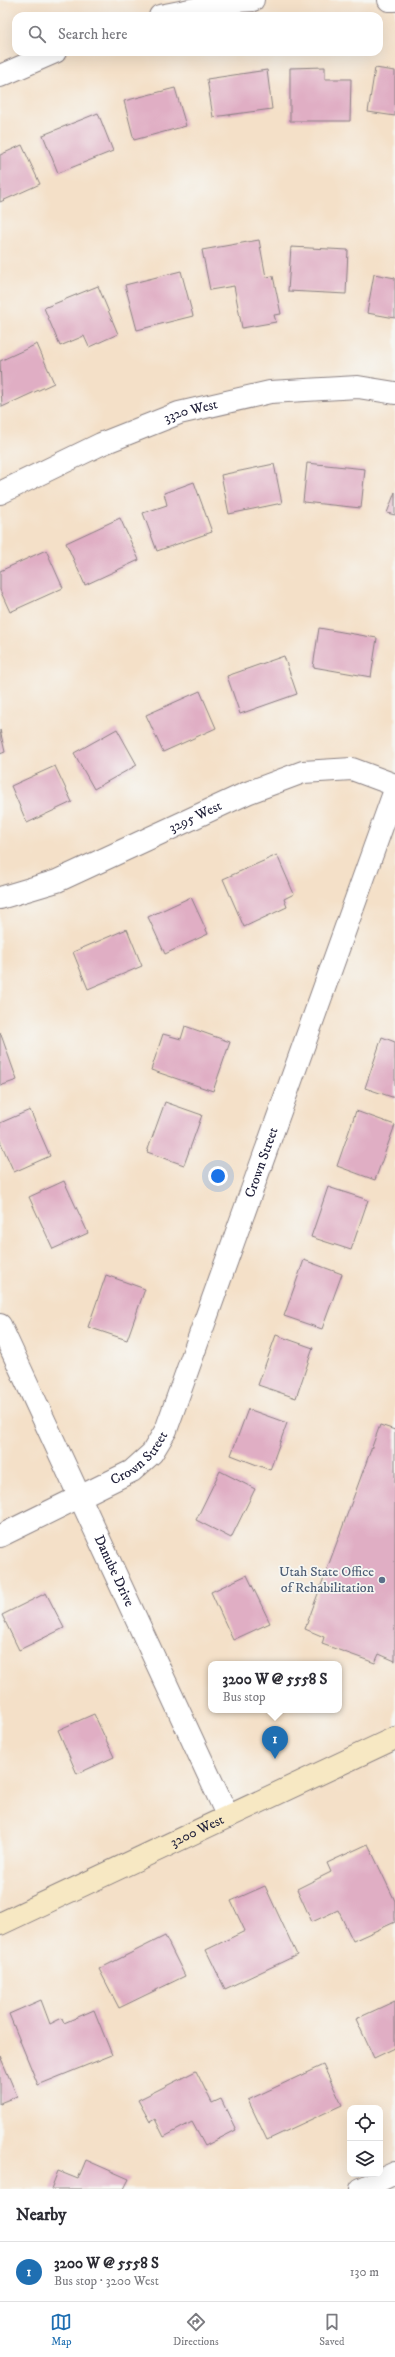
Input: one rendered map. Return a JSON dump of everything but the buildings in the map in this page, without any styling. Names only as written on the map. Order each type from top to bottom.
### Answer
[{"type":"street","points":[[180,12],[236,1],[253,0]]},
{"type":"street","points":[[389,0],[395,0]]},
{"type":"street","points":[[0,76],[46,56]]},
{"type":"street","name":"3320 West","points":[[0,493],[101,444],[179,413],[270,392],[358,387],[395,394]]},
{"type":"street","name":"3295 West","points":[[0,898],[57,881],[247,793],[303,772],[352,769],[395,785]]},
{"type":"street","name":"Crown Street","points":[[0,1536],[132,1471],[152,1453],[166,1430],[395,790]]},
{"type":"street","name":"Danube Drive","points":[[0,1325],[228,1817]]},
{"type":"street","name":"3200 West","points":[[0,1924],[395,1738]]},
{"type":"street","points":[[361,2189],[395,2173]]},
{"type":"place","name":"Utah State Office of Rehabilitation","points":[[382,1580]]},
{"type":"place","name":"3200 W @ 5558 S","points":[[275,1759]]}]
